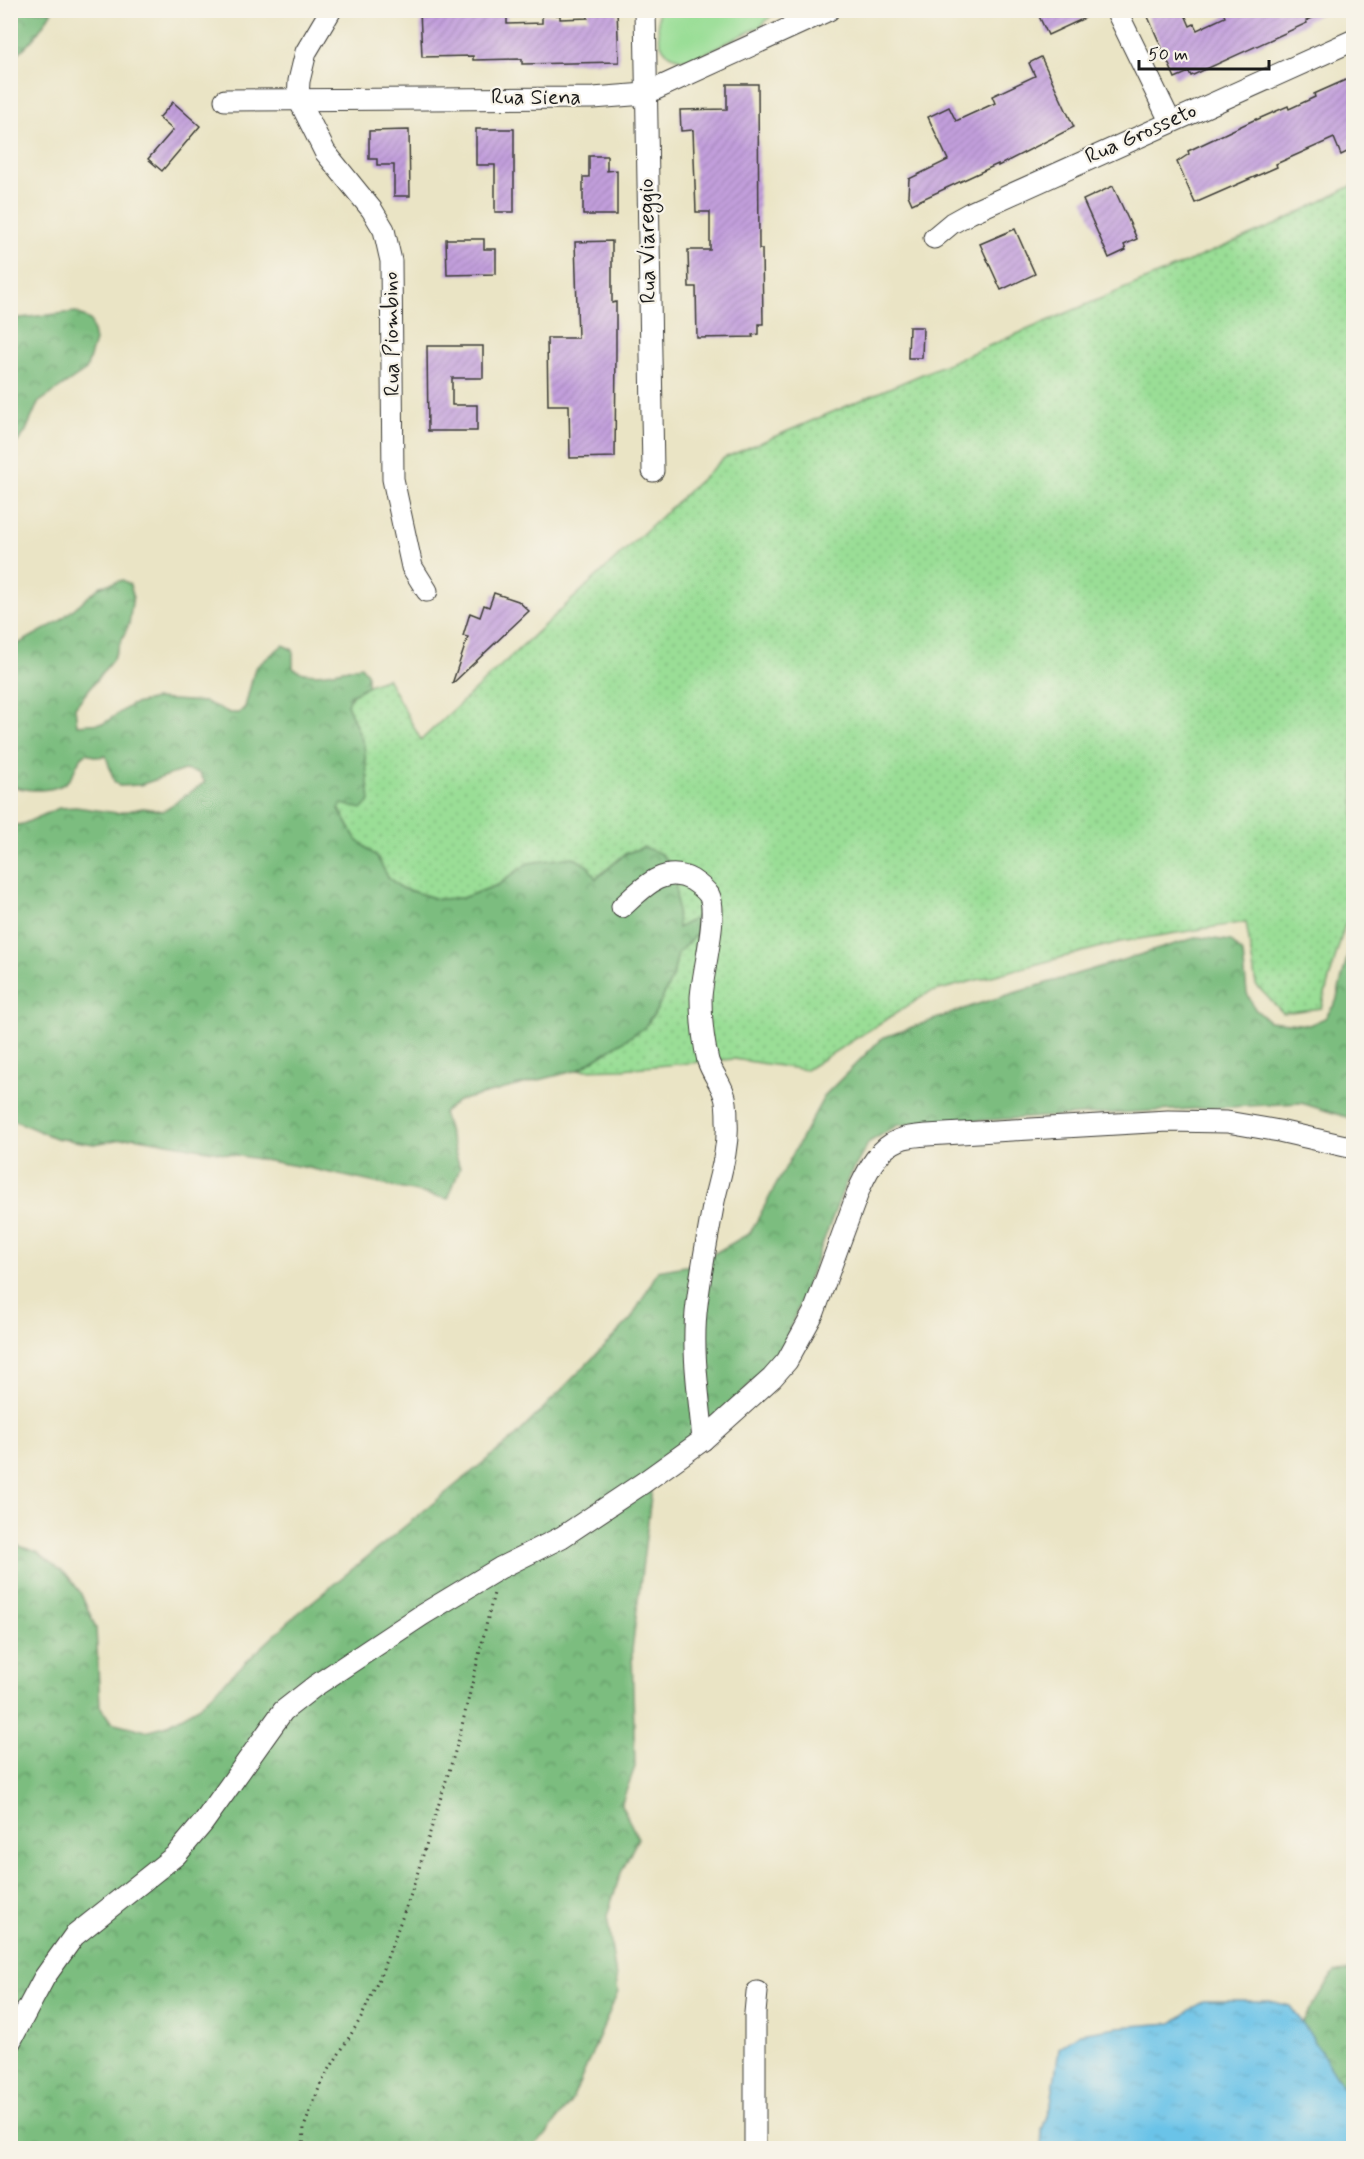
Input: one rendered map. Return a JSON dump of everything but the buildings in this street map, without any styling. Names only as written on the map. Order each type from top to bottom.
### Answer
[{"type":"street","points":[[298,98],[299,81],[306,52],[331,10]]},
{"type":"street","name":"Rua Viareggio","points":[[645,10],[652,471]]},
{"type":"street","name":"Rua Siena","points":[[225,100],[593,98],[645,94],[803,16],[830,10]]},
{"type":"street","points":[[1116,10],[1170,121]]},
{"type":"street","name":"Rua Grosseto","points":[[934,238],[952,223],[970,213],[1353,40]]},
{"type":"street","name":"Rua Piombino","points":[[298,98],[325,152],[372,210],[384,230],[391,261],[393,479],[412,567],[427,591]]},
{"type":"street","points":[[622,907],[644,887],[667,875],[679,874],[691,880],[709,895],[711,903],[713,921],[704,966],[701,997],[702,1029],[709,1063],[725,1095],[728,1122],[724,1159],[714,1201],[697,1303],[694,1338],[703,1440]]},
{"type":"street","points":[[10,2042],[44,1978],[74,1936],[176,1855],[203,1823],[283,1711],[315,1686],[422,1615],[500,1568],[562,1537],[643,1483],[703,1440],[772,1378],[787,1361],[814,1312],[869,1167],[880,1152],[899,1139],[927,1135],[1156,1121],[1227,1122],[1353,1148]]},
{"type":"street","points":[[755,2148],[757,1992]]},
{"type":"path","points":[[303,2148],[304,2127],[321,2084],[361,2018],[379,1979],[411,1894],[458,1742],[500,1568]]},
{"type":"green space","points":[[11,10],[52,11],[34,37],[11,58]]},
{"type":"green space","points":[[658,10],[772,11],[771,16],[761,26],[691,60],[672,56],[662,46],[658,30]]},
{"type":"green space","points":[[1353,185],[1354,914],[1345,924],[1321,1008],[1283,1013],[1256,985],[1246,922],[1120,942],[928,993],[806,1070],[734,1059],[622,1069],[578,1070],[644,1028],[656,1011],[673,976],[677,953],[706,924],[677,929],[675,870],[661,855],[643,847],[625,854],[595,879],[528,863],[498,885],[462,898],[438,899],[401,888],[388,877],[377,857],[356,839],[339,808],[364,745],[347,704],[359,690],[387,678],[421,740],[724,458],[1277,224]]},
{"type":"green space","points":[[76,312],[91,321],[95,341],[86,370],[38,403],[25,433],[11,450],[11,319]]},
{"type":"green space","points":[[123,580],[130,585],[133,595],[129,624],[113,659],[75,707],[77,725],[104,723],[131,705],[155,699],[205,702],[230,713],[239,713],[245,707],[255,668],[283,645],[293,650],[293,668],[300,672],[317,674],[361,666],[367,673],[367,686],[351,695],[347,704],[364,745],[370,801],[362,809],[342,804],[339,809],[356,839],[377,857],[388,877],[401,888],[438,899],[462,898],[498,885],[528,863],[573,857],[588,866],[596,879],[625,854],[644,847],[661,854],[675,870],[678,928],[702,914],[706,924],[678,953],[673,976],[656,1011],[644,1028],[578,1070],[458,1101],[443,1113],[460,1168],[448,1199],[308,1168],[134,1137],[94,1144],[55,1138],[11,1119],[11,826],[23,824],[59,808],[76,807],[117,813],[143,808],[163,811],[205,782],[199,773],[184,770],[140,785],[119,786],[114,781],[106,756],[96,757],[87,753],[79,760],[71,777],[59,786],[34,790],[11,786],[11,648],[58,622],[101,586]]},
{"type":"green space","points":[[1353,933],[1353,1119],[1301,1103],[898,1125],[869,1142],[845,1185],[783,1347],[734,1402],[655,1464],[632,1650],[635,1767],[621,1805],[638,1838],[620,1875],[607,1916],[618,1992],[572,2100],[546,2135],[531,2148],[11,2148],[10,1543],[37,1552],[68,1576],[80,1592],[96,1628],[100,1706],[111,1722],[146,1731],[165,1726],[197,1708],[296,1615],[517,1435],[631,1319],[658,1271],[696,1264],[750,1233],[825,1095],[882,1038],[978,1004],[1198,937],[1231,941],[1243,954],[1247,993],[1255,1009],[1269,1021],[1309,1025],[1325,1018],[1336,1002]]},
{"type":"green space","points":[[1353,1971],[1353,2148],[1219,2148],[1335,1972]]},
{"type":"water","points":[[1203,2001],[1270,2001],[1290,2006],[1353,2102],[1353,2148],[1041,2148],[1042,2130],[1051,2104],[1059,2048],[1080,2033],[1118,2027],[1172,2023]]}]
